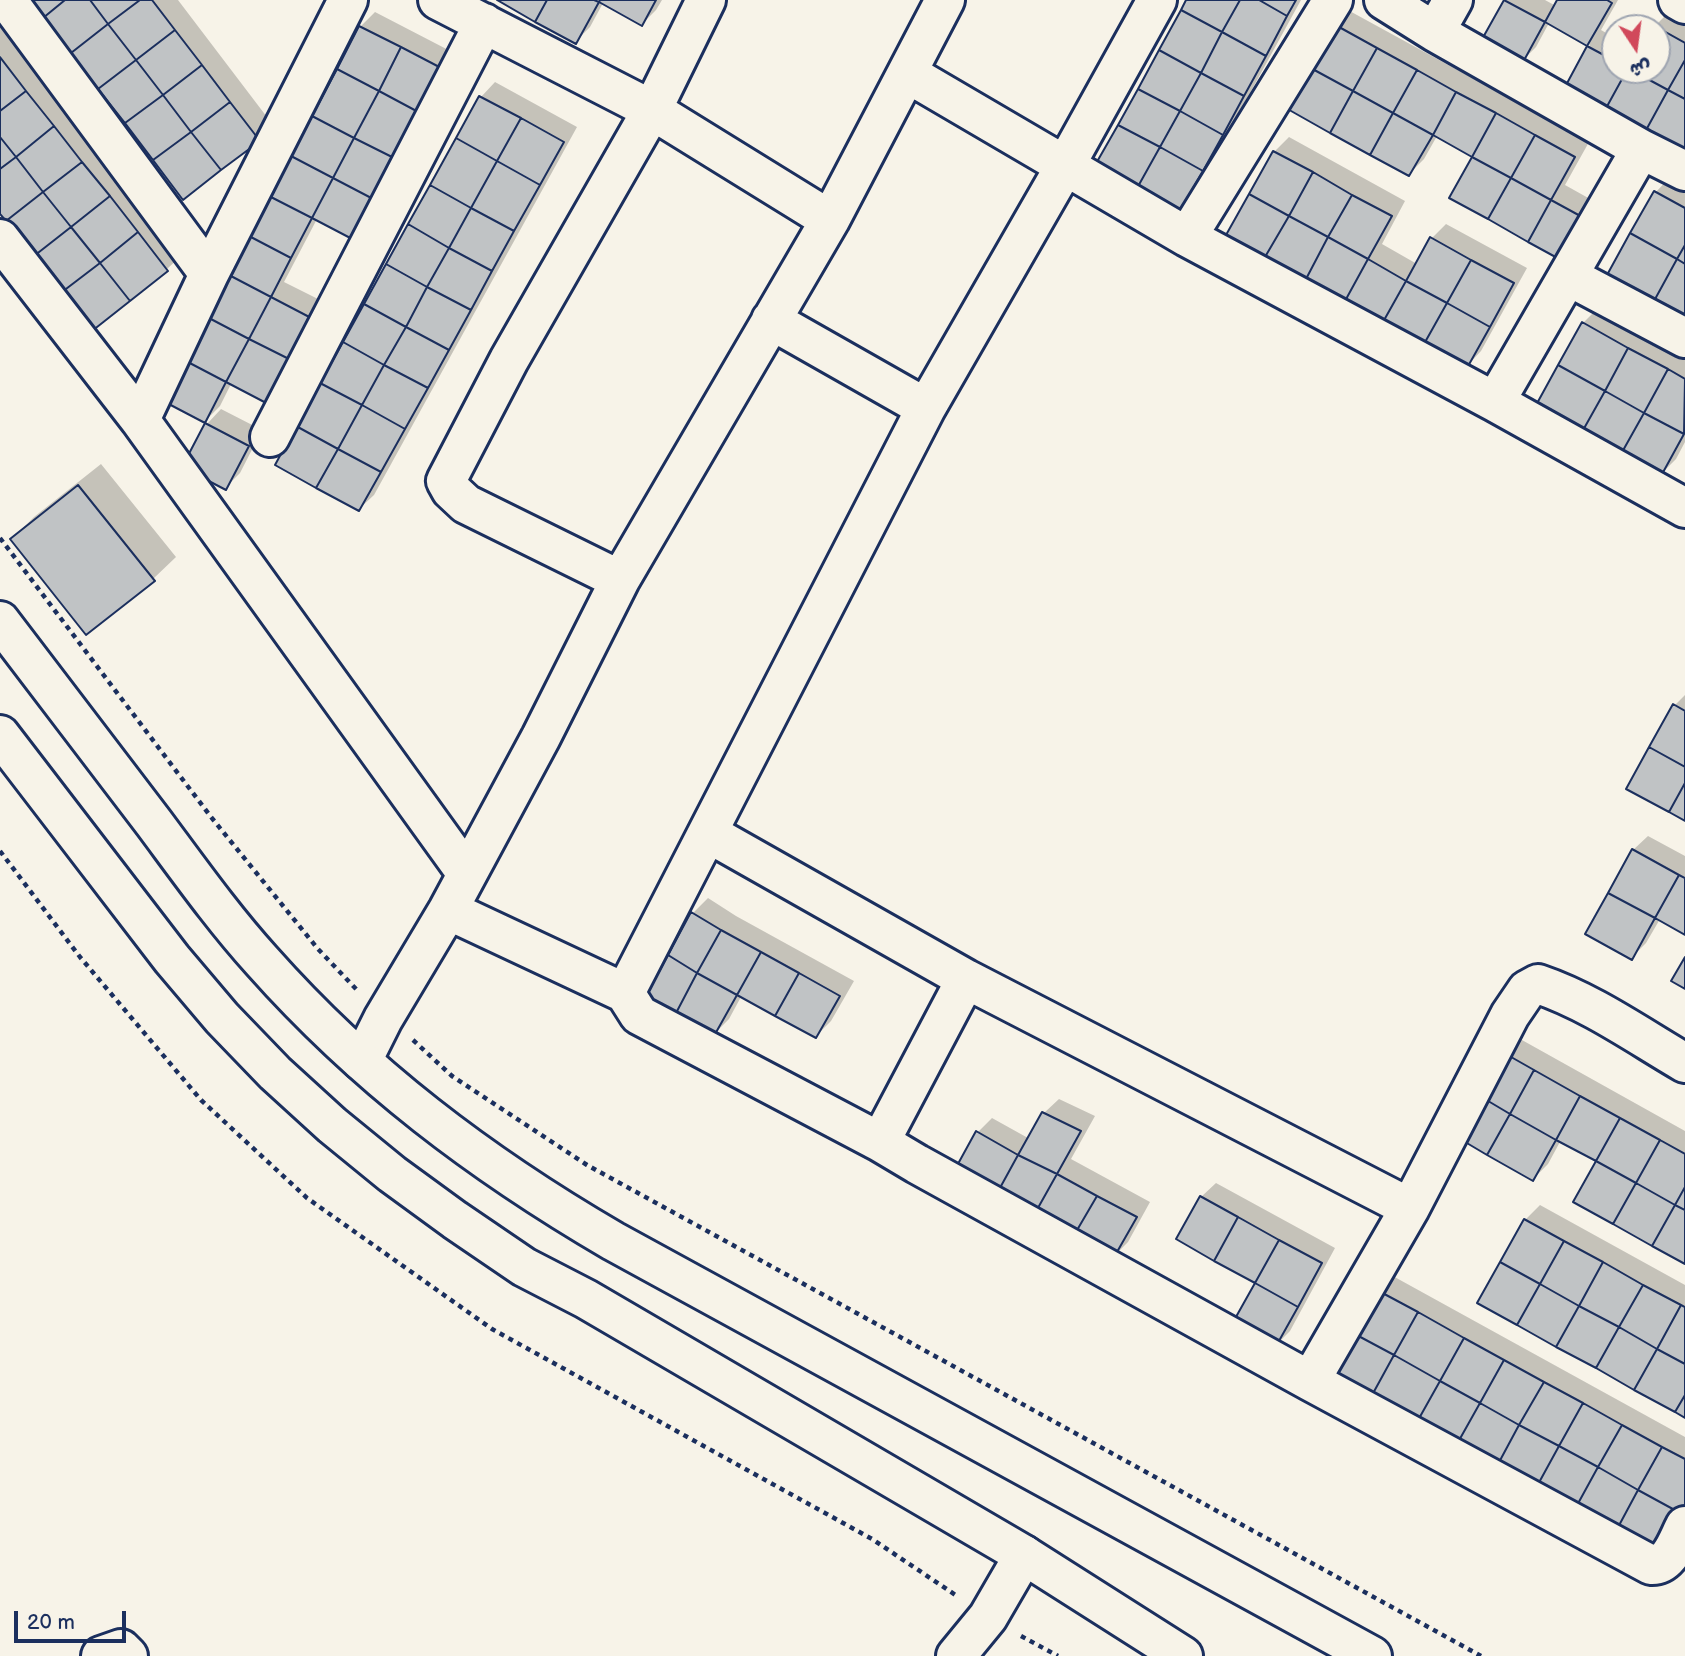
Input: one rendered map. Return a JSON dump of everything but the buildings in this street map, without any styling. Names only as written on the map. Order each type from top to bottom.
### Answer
[{"type":"street","points":[[7,0],[209,274]]},
{"type":"street","points":[[140,419],[209,274],[348,0]]},
{"type":"street","points":[[438,0],[652,110],[830,220]]},
{"type":"street","points":[[620,580],[466,504],[451,490],[446,481],[509,360],[652,110],[706,0]]},
{"type":"street","points":[[362,1061],[383,1019],[448,910],[541,737],[620,580],[830,220],[945,0]]},
{"type":"street","points":[[625,993],[926,408],[1157,0]]},
{"type":"street","points":[[1187,237],[1333,0]]},
{"type":"street","points":[[1384,0],[1444,16],[1641,149],[1685,171]]},
{"type":"street","points":[[1678,0],[1685,4]]},
{"type":"street","points":[[270,437],[484,23]]},
{"type":"street","points":[[907,73],[1187,237],[1495,402],[1685,508]]},
{"type":"street","points":[[1495,402],[1641,149]]},
{"type":"street","points":[[0,239],[140,419],[467,874]]},
{"type":"street","points":[[1568,276],[1685,338]]},
{"type":"street","points":[[771,320],[926,408]]},
{"type":"street","points":[[0,621],[216,907],[262,961],[310,1012],[362,1061],[420,1112],[461,1143],[559,1209],[613,1241],[1372,1656]]},
{"type":"street","points":[[0,734],[172,959],[222,1018],[285,1082],[392,1174],[524,1267],[598,1306],[1024,1555],[1183,1656]]},
{"type":"street","points":[[708,834],[966,979],[1410,1208]]},
{"type":"street","points":[[448,910],[625,993],[639,1015],[880,1142],[1310,1381],[1651,1565],[1664,1563],[1685,1526]]},
{"type":"street","points":[[880,1142],[966,979]]},
{"type":"street","points":[[1310,1381],[1410,1208],[1510,1015],[1527,990],[1538,984],[1584,1003],[1685,1063]]},
{"type":"street","points":[[956,1656],[988,1617],[1024,1555]]},
{"type":"street","points":[[101,1656],[121,1649],[128,1656]]},
{"type":"path","points":[[0,538],[211,817],[318,949],[383,1019],[408,1035],[453,1076],[587,1165],[1481,1656]]}]
